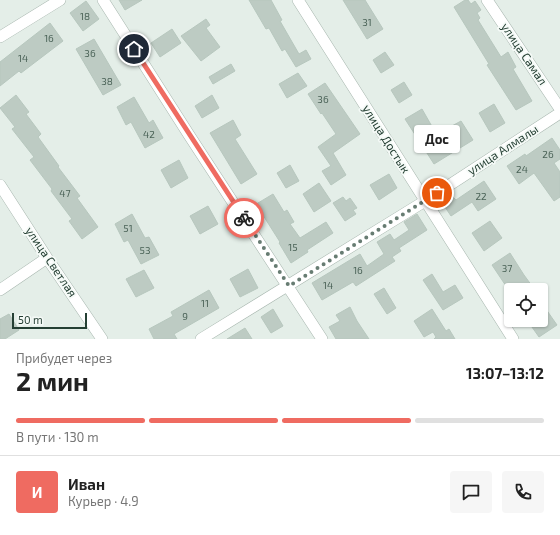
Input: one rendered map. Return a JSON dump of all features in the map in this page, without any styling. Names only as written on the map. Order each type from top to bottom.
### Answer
[{"type":"street","points":[[0,37],[60,0]]},
{"type":"street","points":[[103,0],[322,339]]},
{"type":"street","name":"улица Достык","points":[[298,0],[513,339]]},
{"type":"street","name":"улица Самал","points":[[487,0],[560,109]]},
{"type":"street","name":"улица Алмалы","points":[[201,339],[425,201],[560,113]]},
{"type":"street","name":"улица Светлая","points":[[0,185],[102,339]]},
{"type":"street","points":[[0,290],[47,258]]},
{"type":"building","points":[[119,0],[142,0],[125,10]]},
{"type":"building","points":[[249,0],[271,0],[282,20],[280,21],[299,54],[306,50],[311,59],[296,67],[285,49],[282,51],[269,28],[266,29]]},
{"type":"building","points":[[343,0],[365,0],[383,29],[367,39]]},
{"type":"building","points":[[465,0],[468,0],[471,4],[475,1],[481,10],[477,13],[480,18],[478,20],[501,57],[508,52],[516,67],[513,69],[532,101],[516,110],[487,65],[489,64],[454,7]]},
{"type":"building","points":[[86,1],[99,19],[83,31],[70,13]]},
{"type":"building","points":[[206,19],[210,25],[206,28],[220,47],[201,61],[181,36]]},
{"type":"building","points":[[50,23],[63,41],[21,73],[19,71],[0,86],[0,62]]},
{"type":"building","points":[[172,29],[181,43],[160,57],[151,43]]},
{"type":"building","points":[[94,39],[121,85],[103,95],[76,49]]},
{"type":"building","points":[[385,52],[394,65],[381,73],[373,60]]},
{"type":"building","points":[[231,64],[235,71],[213,84],[209,77]]},
{"type":"building","points":[[298,73],[307,86],[287,98],[279,84]]},
{"type":"building","points":[[404,82],[412,95],[399,103],[391,90]]},
{"type":"building","points":[[325,83],[360,134],[333,153],[346,175],[331,185],[322,171],[331,166],[318,147],[336,134],[308,94]]},
{"type":"building","points":[[16,95],[29,112],[26,114],[41,134],[38,137],[80,196],[77,198],[98,227],[82,239],[69,221],[72,219],[30,160],[34,157],[12,129],[15,127],[0,108]]},
{"type":"building","points":[[212,95],[219,108],[202,118],[195,106]]},
{"type":"building","points":[[134,97],[149,123],[153,120],[163,138],[145,148],[131,122],[126,125],[117,107]]},
{"type":"building","points":[[494,104],[505,123],[490,132],[479,113]]},
{"type":"building","points":[[422,109],[434,130],[436,128],[439,133],[461,121],[473,140],[434,164],[405,119]]},
{"type":"building","points":[[233,120],[241,135],[235,139],[257,174],[241,184],[210,133]]},
{"type":"building","points":[[552,138],[560,150],[560,159],[554,163],[560,172],[560,197],[554,201],[534,173],[519,184],[507,166],[525,154],[526,156]]},
{"type":"building","points":[[179,160],[188,178],[171,188],[161,170]]},
{"type":"building","points":[[290,165],[299,181],[286,188],[277,173]]},
{"type":"building","points":[[389,174],[397,188],[379,200],[370,185]]},
{"type":"building","points":[[484,181],[496,199],[478,211],[472,202],[451,216],[443,204],[453,197],[456,200]]},
{"type":"building","points":[[319,183],[331,201],[314,212],[303,194]]},
{"type":"building","points":[[273,194],[284,212],[287,210],[294,222],[290,224],[300,238],[326,222],[333,233],[307,250],[308,252],[291,263],[261,212],[258,214],[253,206]]},
{"type":"building","points":[[343,197],[346,201],[350,198],[357,208],[353,210],[356,214],[345,221],[333,203]]},
{"type":"building","points":[[208,206],[218,224],[200,234],[190,216]]},
{"type":"building","points":[[132,214],[145,238],[149,237],[159,255],[141,264],[128,240],[124,242],[115,224]]},
{"type":"building","points":[[417,214],[427,230],[399,248],[401,251],[392,257],[395,261],[356,286],[353,282],[322,300],[312,283],[360,254],[367,266],[384,254],[377,242],[390,234],[394,240],[409,230],[404,222]]},
{"type":"building","points":[[490,221],[502,238],[484,251],[472,233]]},
{"type":"building","points":[[510,253],[530,283],[504,283],[492,265]]},
{"type":"building","points":[[248,269],[258,288],[240,297],[230,279]]},
{"type":"building","points":[[144,270],[154,288],[136,297],[126,279]]},
{"type":"building","points":[[432,274],[443,292],[455,285],[463,298],[443,310],[423,280]]},
{"type":"building","points":[[384,288],[396,308],[387,314],[374,294]]},
{"type":"building","points":[[209,290],[219,308],[174,334],[177,339],[154,339],[149,329],[173,316],[171,312]]},
{"type":"building","points":[[350,307],[369,339],[336,339],[329,327],[340,321],[336,315]]},
{"type":"building","points":[[273,309],[283,326],[271,333],[261,317]]},
{"type":"building","points":[[432,309],[446,331],[449,329],[455,339],[434,339],[436,337],[433,332],[424,337],[414,321]]},
{"type":"building","points":[[548,312],[557,325],[539,337],[532,327],[548,327]]},
{"type":"building","points":[[9,314],[19,330],[5,339],[0,339],[0,319]]},
{"type":"building","points":[[245,328],[252,339],[227,339]]},
{"type":"way so far","points":[[244,218],[289,286],[437,193]]},
{"type":"place","name":"Дос","points":[[437,193]]},
{"type":"route","points":[[134,49],[244,218]]}]
